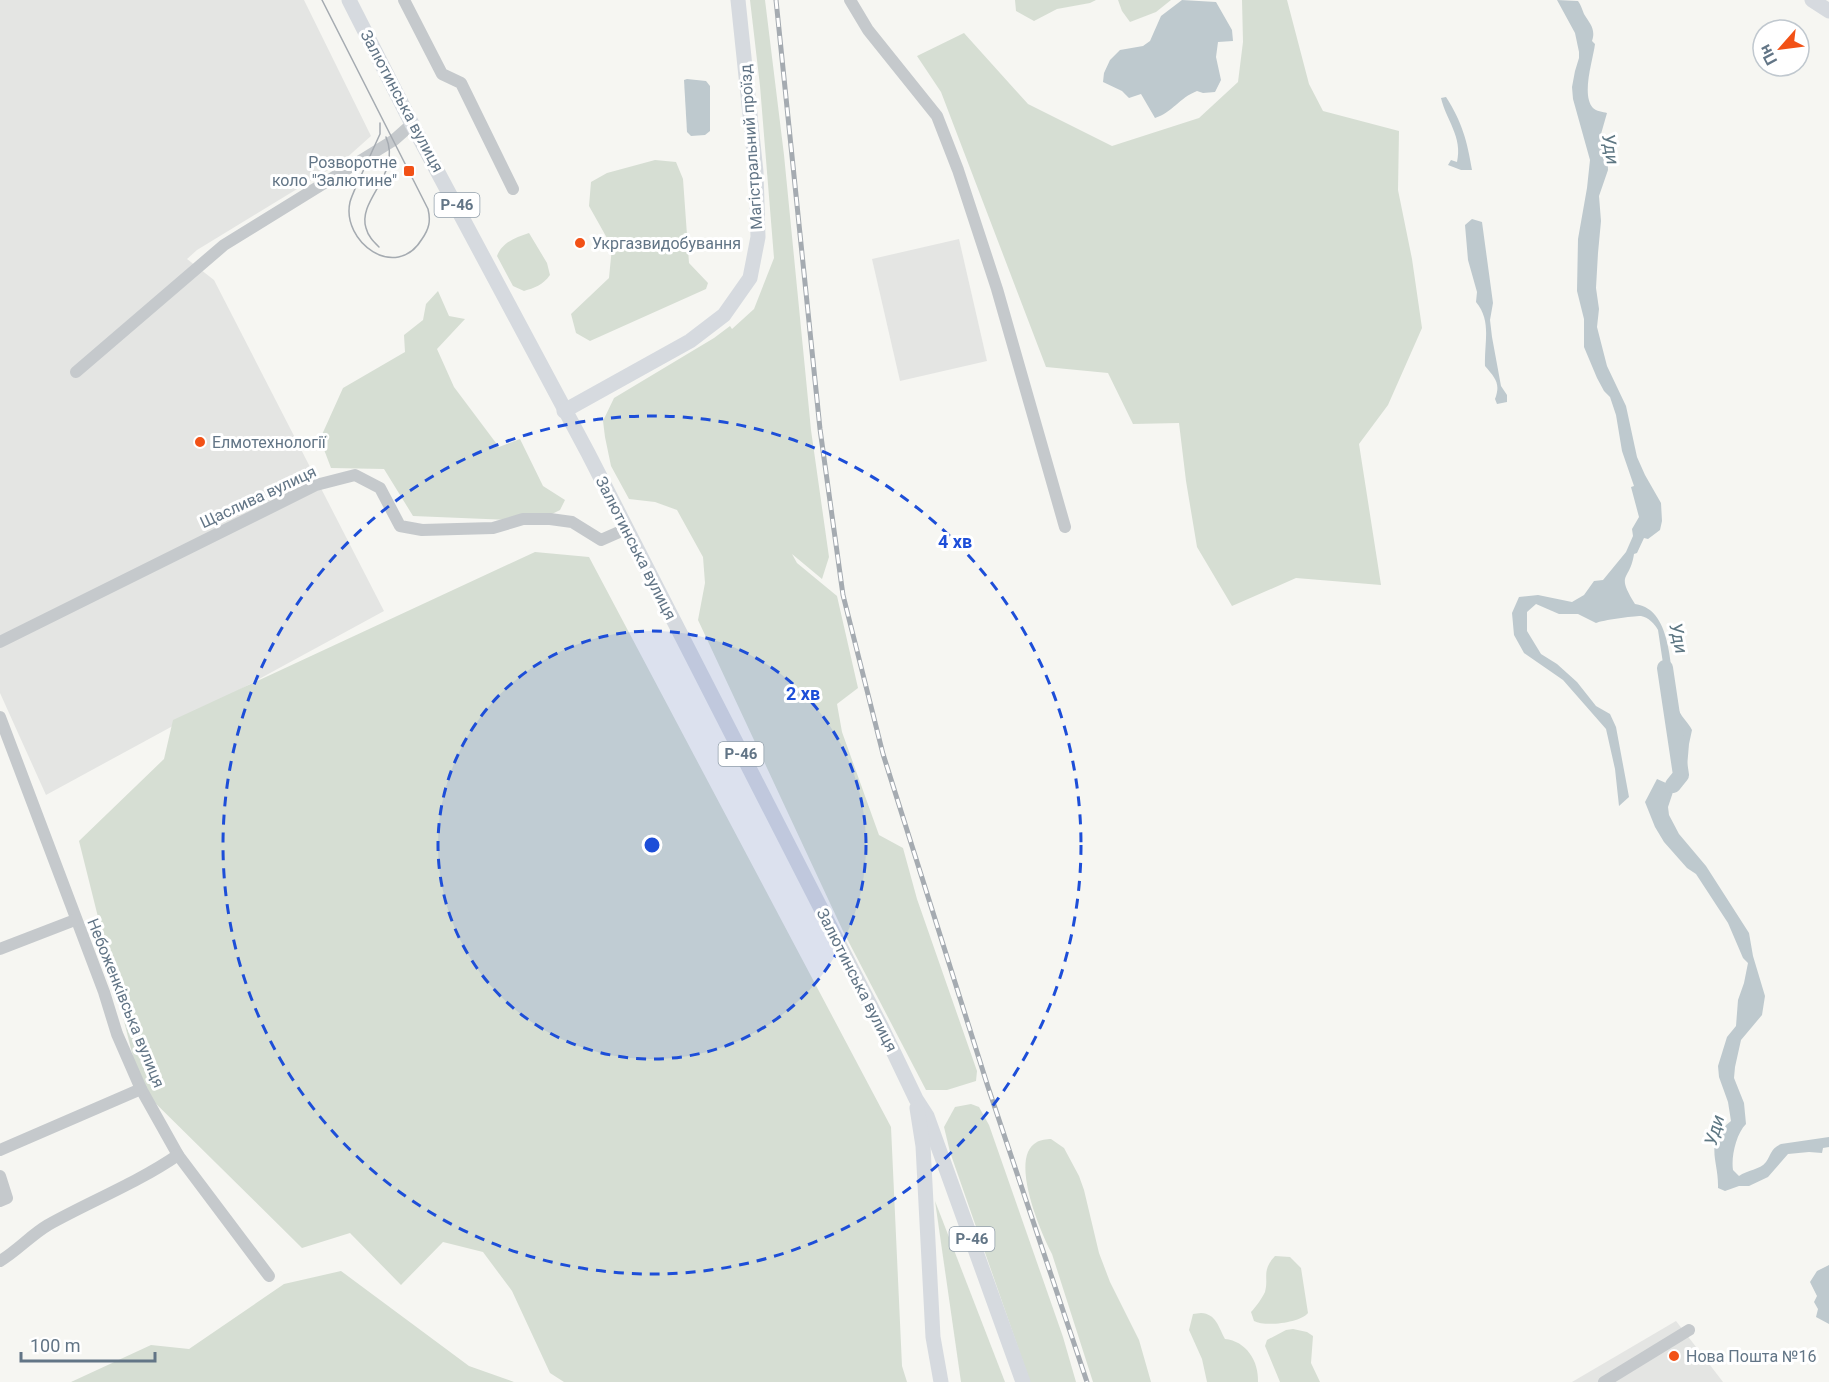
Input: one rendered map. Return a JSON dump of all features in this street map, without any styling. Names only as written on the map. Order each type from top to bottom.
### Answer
[{"type":"main road","name":"Залютинська вулиця","points":[[349,0],[626,529],[882,1028],[916,1099]]},
{"type":"main road","name":"Магістральний проїзд","points":[[564,411],[690,341],[724,315],[750,278],[758,237],[756,172],[738,0]]},
{"type":"main road","points":[[1812,0],[1829,11]]},
{"type":"main road","name":"Р-46","points":[[916,1099],[923,1146],[933,1337],[941,1382]]},
{"type":"main road","name":"Р-46","points":[[916,1099],[927,1116],[1023,1382]]},
{"type":"street","points":[[404,0],[442,74],[461,83],[513,189]]},
{"type":"street","points":[[850,0],[868,30],[937,116],[958,170],[997,289],[1065,527]]},
{"type":"street","points":[[76,372],[224,245],[393,140],[412,124]]},
{"type":"street","name":"Щаслива вулиця","points":[[0,642],[316,485],[355,475],[380,488],[400,526],[416,530],[493,528],[523,519],[550,519],[573,522],[601,540],[626,529]]},
{"type":"street","name":"Небоженківська вулиця","points":[[0,717],[104,992],[117,1034],[141,1089],[178,1155],[269,1276]]},
{"type":"street","points":[[0,949],[75,920]]},
{"type":"street","points":[[0,1150],[141,1089]]},
{"type":"street","points":[[0,1260],[12,1254],[46,1226],[154,1171],[178,1155]]},
{"type":"street","points":[[0,1176],[3,1199]]},
{"type":"street","points":[[1604,1382],[1689,1330]]},
{"type":"shaded area","points":[[0,0],[304,0],[371,136],[343,161],[197,250],[187,259],[214,280],[384,611],[46,795],[0,693]]},
{"type":"shaded area","points":[[750,0],[765,0],[784,155],[811,430],[829,557],[822,579],[792,554],[797,563],[837,596],[858,688],[837,704],[842,732],[879,835],[903,848],[917,899],[977,1071],[976,1081],[947,1090],[926,1090],[843,931],[698,620],[705,583],[703,557],[677,510],[655,502],[629,499],[611,466],[605,437],[603,421],[614,398],[730,326],[732,329],[754,309],[774,258],[760,86]]},
{"type":"shaded area","points":[[1015,0],[1096,0],[1057,9],[1034,21],[1016,11]]},
{"type":"shaded area","points":[[1118,0],[1171,0],[1156,12],[1130,22]]},
{"type":"shaded area","points":[[1182,0],[1216,2],[1232,30],[1233,41],[1218,42],[1216,57],[1221,80],[1215,92],[1197,91],[1155,118],[1141,94],[1129,98],[1122,91],[1103,82],[1104,73],[1110,60],[1120,50],[1143,46],[1150,41],[1161,16]]},
{"type":"shaded area","points":[[1242,0],[1287,0],[1309,84],[1323,111],[1399,131],[1398,190],[1412,259],[1422,328],[1388,405],[1359,444],[1381,585],[1296,578],[1232,606],[1197,547],[1179,423],[1133,424],[1108,373],[1046,367],[941,92],[917,56],[964,33],[1028,104],[1112,146],[1199,118],[1238,82],[1243,42]]},
{"type":"shaded area","points":[[1557,0],[1578,1],[1593,30],[1592,41],[1595,44],[1588,95],[1593,108],[1607,113],[1601,134],[1607,146],[1608,170],[1599,196],[1601,221],[1596,288],[1599,309],[1597,327],[1607,366],[1626,406],[1637,457],[1661,503],[1660,530],[1648,539],[1644,538],[1637,553],[1634,554],[1625,582],[1635,604],[1648,609],[1657,618],[1664,631],[1677,706],[1692,730],[1686,779],[1674,789],[1668,807],[1669,815],[1679,834],[1706,866],[1749,933],[1765,996],[1762,1015],[1741,1040],[1735,1067],[1734,1078],[1744,1103],[1746,1124],[1735,1146],[1733,1170],[1739,1176],[1760,1167],[1773,1150],[1781,1144],[1829,1137],[1829,1147],[1823,1148],[1822,1153],[1788,1154],[1768,1177],[1749,1186],[1739,1186],[1725,1191],[1718,1188],[1714,1152],[1717,1137],[1731,1121],[1718,1066],[1727,1037],[1736,1026],[1738,1000],[1748,963],[1743,958],[1728,923],[1696,874],[1687,868],[1664,842],[1645,802],[1657,779],[1666,783],[1678,773],[1681,761],[1679,724],[1676,721],[1664,670],[1658,630],[1651,621],[1641,616],[1596,623],[1578,614],[1559,614],[1536,604],[1527,612],[1527,631],[1541,654],[1557,664],[1577,682],[1596,706],[1610,714],[1616,727],[1629,797],[1619,806],[1615,769],[1606,729],[1563,680],[1524,653],[1514,635],[1512,613],[1519,597],[1538,595],[1572,602],[1584,595],[1594,581],[1603,580],[1626,552],[1633,536],[1632,529],[1639,517],[1631,487],[1634,486],[1622,451],[1616,415],[1610,397],[1597,378],[1584,347],[1584,319],[1577,291],[1578,239],[1590,160],[1573,99],[1572,87],[1579,52],[1575,33]]},
{"type":"shaded area","points":[[684,80],[706,81],[710,86],[710,131],[705,135],[691,136],[687,132]]},
{"type":"shaded area","points":[[1446,97],[1463,132],[1472,170],[1461,170],[1448,165],[1451,160],[1457,162],[1458,145],[1441,98]]},
{"type":"shaded area","points":[[655,160],[676,162],[683,179],[689,263],[708,283],[706,289],[590,341],[576,333],[571,314],[609,278],[612,247],[589,206],[591,182],[607,173]]},
{"type":"shaded area","points":[[1472,219],[1482,222],[1493,303],[1490,320],[1492,337],[1501,386],[1507,395],[1507,402],[1497,404],[1496,381],[1485,366],[1486,325],[1476,302],[1477,292],[1468,260],[1465,225]]},
{"type":"shaded area","points":[[529,233],[547,263],[550,275],[541,284],[524,291],[513,286],[497,256],[506,244]]},
{"type":"shaded area","points":[[959,239],[987,361],[900,381],[872,259]]},
{"type":"shaded area","points":[[438,291],[449,316],[465,319],[437,349],[454,387],[499,447],[520,439],[543,486],[565,500],[560,510],[538,521],[413,516],[384,469],[331,468],[320,439],[343,388],[405,352],[404,335],[423,320],[426,304]]},
{"type":"shaded area","points":[[535,552],[589,557],[891,1127],[902,1366],[907,1382],[564,1382],[550,1373],[512,1291],[483,1252],[443,1242],[401,1285],[350,1233],[302,1248],[141,1089],[79,841],[164,759],[173,720]]},
{"type":"shaded area","points":[[971,1104],[979,1107],[989,1125],[1063,1337],[1076,1382],[1030,1382],[950,1152],[944,1127],[955,1107]]},
{"type":"shaded area","points":[[1051,1139],[1064,1148],[1079,1176],[1099,1253],[1110,1282],[1139,1340],[1151,1382],[1093,1382],[1052,1254],[1035,1213],[1026,1178],[1029,1150],[1038,1141]]},
{"type":"shaded area","points":[[935,1201],[1005,1382],[961,1382]]},
{"type":"shaded area","points":[[1275,1256],[1290,1257],[1301,1268],[1308,1313],[1290,1322],[1259,1323],[1254,1321],[1251,1312],[1265,1292],[1268,1266]]},
{"type":"shaded area","points":[[1829,1265],[1829,1324],[1816,1317],[1818,1309],[1814,1302],[1817,1296],[1810,1282],[1817,1271]]},
{"type":"shaded area","points":[[341,1271],[469,1366],[514,1382],[71,1382],[151,1345],[189,1349],[284,1284]]},
{"type":"shaded area","points":[[1201,1313],[1213,1318],[1225,1339],[1239,1344],[1250,1353],[1258,1374],[1258,1382],[1207,1382],[1202,1359],[1189,1330],[1193,1314]]},
{"type":"shaded area","points":[[1676,1321],[1723,1382],[1572,1382]]},
{"type":"shaded area","points":[[1293,1329],[1313,1336],[1311,1363],[1320,1382],[1280,1382],[1265,1346],[1267,1340],[1286,1330]]},
{"type":"waterway","name":"Уди","points":[[1665,668],[1681,775],[1673,785]]},
{"type":"tram line","points":[[322,0],[428,209],[428,228],[422,239],[411,251],[399,257],[385,257],[373,252],[362,243],[349,217],[350,202],[380,134],[380,123]]},
{"type":"tram line","points":[[379,247],[368,234],[365,217],[388,163],[389,151],[386,137]]},
{"type":"railway","points":[[776,0],[820,429],[843,595],[883,754],[988,1087],[1087,1382]]},
{"type":"place","name":"Розворотне коло \"Залютине\"","points":[[409,171]]},
{"type":"place","name":"Укргазвидобування","points":[[580,243]]},
{"type":"place","name":"Елмотехнології","points":[[200,442]]},
{"type":"place","name":"Нова Пошта №16","points":[[1674,1356]]}]
